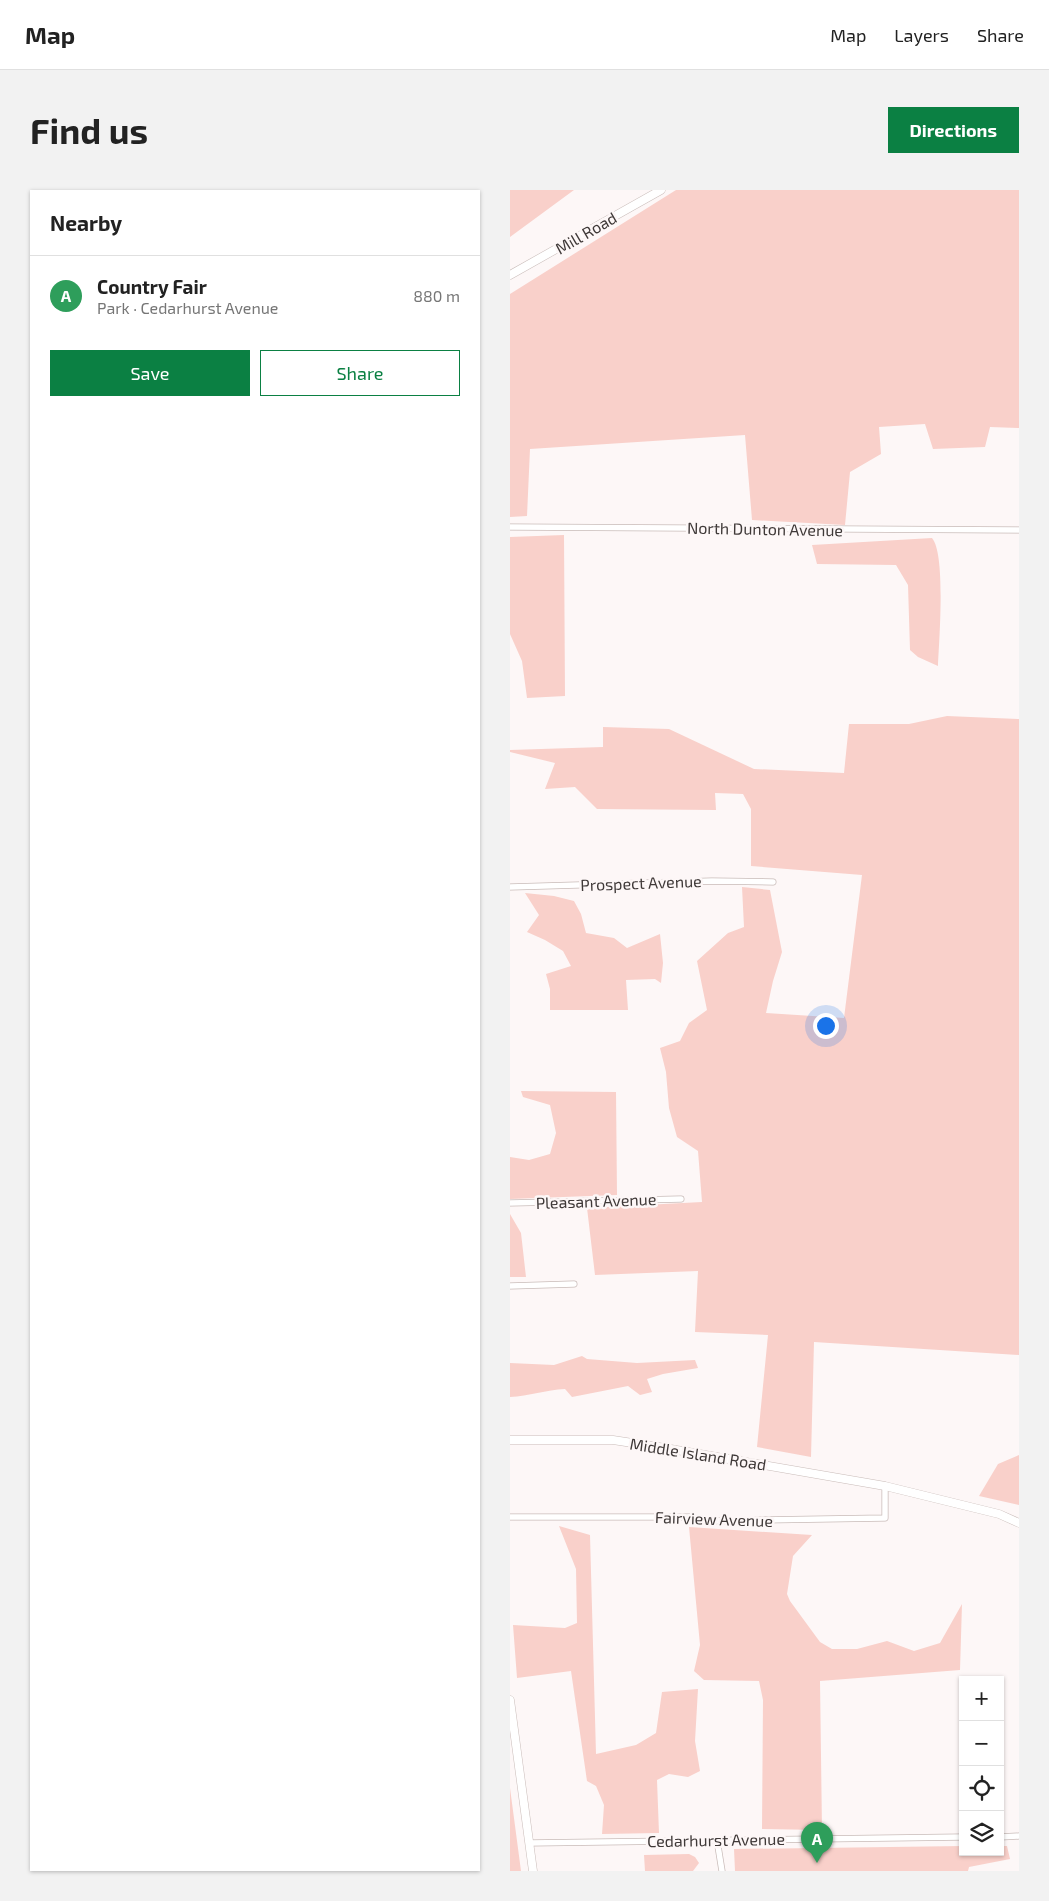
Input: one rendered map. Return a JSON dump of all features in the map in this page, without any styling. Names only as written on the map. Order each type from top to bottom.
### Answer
[{"type":"street","name":"Mill Road","points":[[510,275],[551,254],[661,190]]},
{"type":"street","name":"North Dunton Avenue","points":[[510,527],[1019,530]]},
{"type":"street","name":"Prospect Avenue","points":[[510,887],[712,880],[773,882]]},
{"type":"street","name":"Pleasant Avenue","points":[[510,1204],[681,1199]]},
{"type":"street","points":[[510,1286],[574,1284]]},
{"type":"street","name":"Middle Island Road","points":[[510,1440],[613,1440],[885,1486],[999,1514],[1019,1523]]},
{"type":"street","name":"Fairview Avenue","points":[[510,1517],[689,1517],[708,1521],[885,1518],[885,1486]]},
{"type":"street","points":[[510,1700],[533,1871]]},
{"type":"street","points":[[1004,1837],[1019,1836]]},
{"type":"street","name":"Cedarhurst Avenue","points":[[529,1843],[959,1837]]},
{"type":"street","points":[[717,1840],[722,1871]]},
{"type":"shaded area","points":[[510,190],[574,190],[510,237]]},
{"type":"shaded area","points":[[676,190],[1019,190],[1019,428],[990,427],[985,447],[933,449],[925,424],[879,427],[881,454],[850,472],[845,525],[752,520],[745,435],[530,449],[527,516],[510,517],[510,294]]},
{"type":"shaded area","points":[[564,535],[565,696],[527,698],[522,661],[510,634],[510,537]]},
{"type":"shaded area","points":[[932,538],[939,561],[940,579],[938,666],[918,657],[910,650],[908,585],[896,565],[817,564],[812,545]]},
{"type":"shaded area","points":[[947,716],[1019,719],[1019,1355],[814,1342],[811,1457],[757,1447],[768,1335],[695,1332],[698,1271],[595,1275],[587,1208],[702,1202],[698,1151],[677,1137],[669,1108],[666,1072],[660,1048],[680,1041],[689,1023],[707,1010],[697,961],[728,933],[744,927],[742,887],[770,890],[782,952],[766,1013],[844,1018],[862,875],[751,866],[751,809],[743,794],[715,793],[716,810],[597,809],[575,787],[545,789],[555,763],[510,752],[510,750],[603,747],[603,727],[669,729],[754,769],[844,773],[849,724],[909,724]]},
{"type":"shaded area","points":[[525,893],[554,896],[574,901],[581,914],[586,933],[614,938],[627,948],[660,934],[663,963],[661,983],[655,979],[626,980],[628,1010],[550,1010],[550,989],[546,974],[571,966],[563,951],[527,932],[539,915]]},
{"type":"shaded area","points":[[521,1091],[616,1092],[617,1195],[510,1199],[510,1157],[529,1160],[550,1154],[556,1133],[550,1105],[523,1097]]},
{"type":"shaded area","points":[[510,1214],[521,1233],[526,1277],[510,1277]]},
{"type":"shaded area","points":[[582,1356],[587,1359],[637,1363],[695,1360],[698,1368],[663,1374],[647,1379],[652,1392],[640,1395],[628,1386],[572,1397],[565,1389],[510,1397],[510,1363],[554,1365]]},
{"type":"shaded area","points":[[1019,1455],[1019,1505],[979,1496],[998,1464]]},
{"type":"shaded area","points":[[559,1526],[590,1535],[596,1754],[636,1745],[656,1733],[662,1692],[698,1689],[695,1741],[700,1771],[688,1777],[669,1774],[657,1780],[659,1833],[602,1834],[604,1805],[596,1786],[587,1781],[571,1671],[517,1678],[513,1625],[565,1628],[577,1623],[576,1569]]},
{"type":"shaded area","points":[[689,1527],[812,1535],[793,1556],[787,1594],[820,1642],[832,1649],[857,1649],[887,1641],[914,1651],[940,1643],[962,1604],[960,1670],[820,1681],[822,1830],[762,1829],[763,1700],[759,1681],[704,1680],[694,1671],[700,1645]]},
{"type":"shaded area","points":[[510,1788],[521,1871],[510,1871]]},
{"type":"shaded area","points":[[959,1846],[959,1856],[1004,1856],[1004,1846],[1007,1846],[1010,1859],[969,1867],[968,1871],[735,1871],[734,1849]]},
{"type":"shaded area","points":[[689,1854],[695,1857],[699,1863],[693,1871],[645,1871],[644,1855]]},
{"type":"place","name":"Country Fair","points":[[817,1863]]}]
